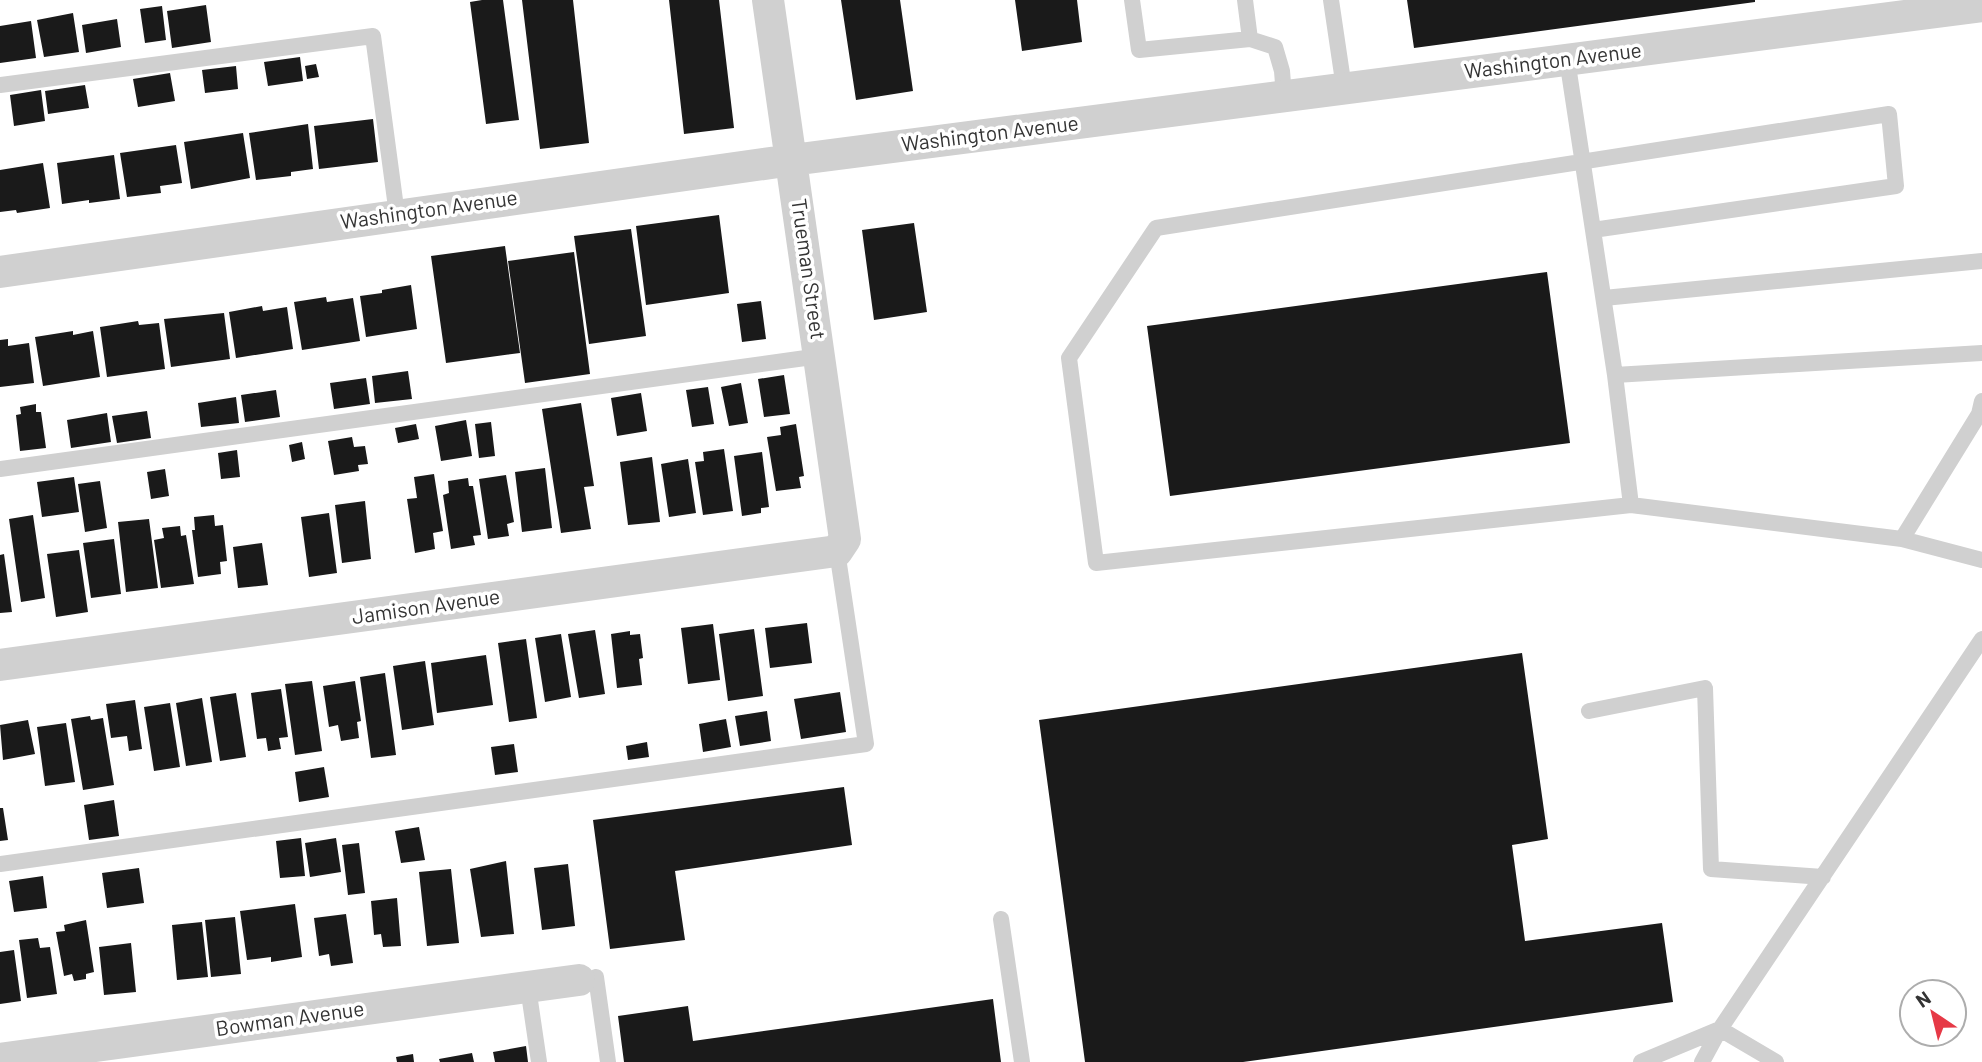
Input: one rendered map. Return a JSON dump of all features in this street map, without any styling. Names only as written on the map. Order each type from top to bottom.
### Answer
[{"type":"street","name":"Trueman Street","points":[[768,0],[820,356],[841,545]]},
{"type":"street","name":"Washington Avenue","points":[[0,272],[792,160],[1982,6]]},
{"type":"street","name":"Jamison Avenue","points":[[0,665],[841,545]]},
{"type":"street","name":"Bowman Avenue","points":[[0,1059],[588,979]]},
{"type":"lane","points":[[1132,0],[1139,50],[1250,39],[1275,47],[1282,71],[1284,96]]},
{"type":"lane","points":[[1245,0],[1250,39]]},
{"type":"lane","points":[[1331,0],[1344,88]]},
{"type":"lane","points":[[0,85],[373,36],[397,215]]},
{"type":"lane","points":[[1567,59],[1604,298],[1631,505]]},
{"type":"lane","points":[[1593,230],[1896,186],[1889,114],[1156,228],[1069,358],[1096,563],[1631,505],[1902,539],[1982,560]]},
{"type":"lane","points":[[1604,298],[1982,261]]},
{"type":"lane","points":[[1615,375],[1982,353]]},
{"type":"lane","points":[[0,469],[820,356]]},
{"type":"lane","points":[[1902,539],[1979,414],[1982,401]]},
{"type":"lane","points":[[0,864],[866,744],[841,545]]},
{"type":"lane","points":[[1702,1062],[1720,1029],[1982,639]]},
{"type":"lane","points":[[1589,710],[1705,688],[1712,869],[1823,877]]},
{"type":"lane","points":[[1001,919],[1023,1062]]},
{"type":"lane","points":[[588,979],[608,1062]]},
{"type":"lane","points":[[528,986],[539,1062]]},
{"type":"lane","points":[[1641,1062],[1720,1029]]},
{"type":"lane","points":[[1720,1029],[1776,1062]]},
{"type":"building","points":[[503,0],[519,120],[486,124],[470,2]]},
{"type":"building","points":[[522,0],[573,0],[589,143],[540,149]]},
{"type":"building","points":[[669,0],[719,0],[734,128],[684,134]]},
{"type":"building","points":[[841,0],[900,0],[913,91],[856,100]]},
{"type":"building","points":[[1015,0],[1077,0],[1082,42],[1022,51]]},
{"type":"building","points":[[1407,0],[1755,0],[1755,2],[1414,48]]},
{"type":"building","points":[[206,5],[211,42],[172,48],[167,11]]},
{"type":"building","points":[[162,6],[166,40],[145,43],[140,9]]},
{"type":"building","points":[[73,13],[79,52],[44,57],[37,20]]},
{"type":"building","points":[[117,19],[121,47],[86,53],[82,25]]},
{"type":"building","points":[[31,21],[36,58],[0,63],[0,26]]},
{"type":"building","points":[[300,57],[303,81],[268,86],[264,62]]},
{"type":"building","points":[[316,64],[319,77],[307,79],[305,66]]},
{"type":"building","points":[[236,66],[238,89],[205,93],[202,70]]},
{"type":"building","points":[[170,73],[175,101],[138,107],[133,79]]},
{"type":"building","points":[[85,85],[89,108],[48,114],[45,91]]},
{"type":"building","points":[[41,90],[45,121],[14,126],[10,95]]},
{"type":"building","points":[[373,119],[378,162],[319,169],[314,126]]},
{"type":"building","points":[[308,124],[313,169],[291,172],[291,176],[256,180],[249,133]]},
{"type":"building","points":[[243,133],[250,178],[191,189],[184,142]]},
{"type":"building","points":[[176,145],[182,183],[160,186],[161,193],[127,197],[120,153]]},
{"type":"building","points":[[114,155],[120,199],[62,204],[57,163]]},
{"type":"building","points":[[43,163],[50,208],[17,213],[16,210],[0,212],[0,170]]},
{"type":"building","points":[[719,215],[729,293],[646,305],[636,226]]},
{"type":"building","points":[[914,223],[927,312],[874,320],[862,230]]},
{"type":"building","points":[[631,229],[646,336],[589,344],[574,236]]},
{"type":"building","points":[[505,246],[520,353],[446,363],[431,256]]},
{"type":"building","points":[[574,252],[590,374],[525,383],[508,261]]},
{"type":"building","points":[[1547,272],[1570,443],[1170,496],[1147,326]]},
{"type":"building","points":[[411,285],[417,329],[366,337],[360,296]]},
{"type":"building","points":[[326,297],[327,302],[353,298],[360,341],[302,350],[294,302]]},
{"type":"building","points":[[761,301],[766,339],[742,342],[737,304]]},
{"type":"building","points":[[262,306],[263,311],[287,307],[293,349],[236,358],[229,312]]},
{"type":"building","points":[[224,313],[230,359],[171,367],[164,319]]},
{"type":"building","points":[[138,321],[139,325],[159,323],[165,369],[107,377],[100,327]]},
{"type":"building","points":[[73,331],[73,335],[93,331],[100,377],[43,386],[35,337]]},
{"type":"building","points":[[8,339],[8,346],[29,343],[34,383],[0,387],[0,340]]},
{"type":"building","points":[[408,371],[412,399],[375,403],[372,376]]},
{"type":"building","points":[[784,375],[790,414],[764,417],[758,379]]},
{"type":"building","points":[[366,378],[370,404],[334,409],[330,383]]},
{"type":"building","points":[[741,383],[748,423],[729,426],[721,387]]},
{"type":"building","points":[[708,387],[714,424],[692,427],[686,390]]},
{"type":"building","points":[[276,390],[280,417],[245,422],[241,395]]},
{"type":"building","points":[[641,393],[647,431],[617,436],[611,398]]},
{"type":"building","points":[[236,397],[239,423],[201,427],[198,403]]},
{"type":"building","points":[[581,403],[594,486],[584,487],[591,529],[561,533],[542,409]]},
{"type":"building","points":[[36,404],[36,412],[41,412],[46,448],[20,451],[16,415],[21,414],[20,407]]},
{"type":"building","points":[[147,411],[151,438],[117,443],[112,416]]},
{"type":"building","points":[[107,413],[111,442],[71,448],[67,420]]},
{"type":"building","points":[[466,420],[472,456],[441,461],[435,426]]},
{"type":"building","points":[[491,422],[495,456],[479,458],[475,424]]},
{"type":"building","points":[[416,424],[419,439],[398,443],[395,428]]},
{"type":"building","points":[[796,424],[804,476],[799,477],[801,488],[776,491],[767,437],[781,435],[780,427]]},
{"type":"building","points":[[352,437],[354,447],[365,446],[368,464],[358,465],[359,471],[334,475],[328,441]]},
{"type":"building","points":[[302,442],[305,459],[292,462],[289,445]]},
{"type":"building","points":[[724,449],[733,511],[703,515],[695,462],[704,461],[703,452]]},
{"type":"building","points":[[237,450],[240,477],[221,479],[218,453]]},
{"type":"building","points":[[762,452],[769,507],[761,508],[761,513],[742,516],[734,456]]},
{"type":"building","points":[[652,457],[660,522],[628,525],[620,462]]},
{"type":"building","points":[[688,459],[696,513],[669,517],[661,464]]},
{"type":"building","points":[[545,468],[552,528],[522,532],[515,472]]},
{"type":"building","points":[[165,469],[169,496],[151,499],[147,472]]},
{"type":"building","points":[[434,474],[443,531],[433,533],[435,549],[415,553],[407,499],[417,498],[414,477]]},
{"type":"building","points":[[506,475],[514,522],[507,524],[509,536],[488,539],[479,479]]},
{"type":"building","points":[[74,477],[79,512],[42,517],[37,482]]},
{"type":"building","points":[[468,478],[469,486],[473,486],[481,535],[473,536],[475,545],[451,549],[443,495],[449,493],[448,481]]},
{"type":"building","points":[[100,481],[107,528],[85,532],[78,484]]},
{"type":"building","points":[[365,501],[371,559],[342,563],[335,505]]},
{"type":"building","points":[[329,513],[337,573],[309,577],[301,517]]},
{"type":"building","points":[[33,515],[45,598],[21,602],[9,519]]},
{"type":"building","points":[[214,515],[215,526],[223,525],[227,561],[220,562],[221,574],[198,577],[192,530],[195,530],[194,517]]},
{"type":"building","points":[[149,519],[158,588],[126,592],[118,522]]},
{"type":"building","points":[[180,526],[181,536],[186,535],[194,584],[161,588],[154,540],[164,538],[162,528]]},
{"type":"building","points":[[114,539],[121,594],[91,598],[83,543]]},
{"type":"building","points":[[262,543],[268,585],[238,588],[233,547]]},
{"type":"building","points":[[79,550],[88,612],[56,617],[47,554]]},
{"type":"building","points":[[4,554],[12,612],[0,613],[0,555]]},
{"type":"building","points":[[807,623],[812,663],[770,668],[765,628]]},
{"type":"building","points":[[713,624],[720,680],[688,684],[681,628]]},
{"type":"building","points":[[754,629],[763,696],[728,701],[719,634]]},
{"type":"building","points":[[595,630],[605,694],[579,698],[568,634]]},
{"type":"building","points":[[630,631],[630,635],[640,634],[642,685],[617,688],[611,634]]},
{"type":"building","points":[[561,634],[571,697],[545,702],[535,638]]},
{"type":"building","points":[[526,639],[537,718],[509,722],[498,643]]},
{"type":"building","points":[[1522,653],[1548,839],[1512,845],[1525,941],[1662,923],[1673,1002],[1243,1062],[1085,1062],[1039,720]]},
{"type":"building","points":[[486,655],[493,705],[437,713],[431,663]]},
{"type":"building","points":[[425,661],[434,725],[402,730],[393,666]]},
{"type":"building","points":[[385,673],[396,755],[371,758],[360,677]]},
{"type":"building","points":[[312,681],[322,751],[295,755],[285,684]]},
{"type":"building","points":[[355,681],[361,721],[357,722],[359,738],[341,741],[338,725],[329,727],[323,686]]},
{"type":"building","points":[[281,689],[288,737],[279,738],[281,749],[268,751],[266,738],[257,739],[251,693]]},
{"type":"building","points":[[840,692],[846,732],[801,739],[794,699]]},
{"type":"building","points":[[236,693],[246,757],[220,761],[210,697]]},
{"type":"building","points":[[202,698],[212,762],[186,766],[176,703]]},
{"type":"building","points":[[135,700],[142,749],[129,751],[127,736],[111,738],[106,704]]},
{"type":"building","points":[[170,703],[180,767],[154,771],[144,707]]},
{"type":"building","points":[[767,711],[771,741],[740,746],[735,716]]},
{"type":"building","points":[[90,716],[91,720],[103,718],[114,785],[83,790],[71,719]]},
{"type":"building","points":[[726,719],[731,747],[703,752],[699,724]]},
{"type":"building","points":[[28,720],[35,754],[3,760],[0,725]]},
{"type":"building","points":[[66,723],[75,782],[45,786],[37,727]]},
{"type":"building","points":[[647,742],[649,757],[628,760],[626,746]]},
{"type":"building","points":[[514,744],[518,772],[495,775],[491,747]]},
{"type":"building","points":[[324,767],[329,797],[299,802],[295,772]]},
{"type":"building","points":[[844,787],[852,845],[675,871],[685,940],[610,949],[593,820]]},
{"type":"building","points":[[114,800],[119,836],[89,840],[84,805]]},
{"type":"building","points":[[0,808],[3,808],[8,840],[0,841]]},
{"type":"building","points":[[419,827],[425,860],[401,863],[395,831]]},
{"type":"building","points":[[301,838],[305,876],[280,878],[276,841]]},
{"type":"building","points":[[336,838],[341,872],[310,877],[305,843]]},
{"type":"building","points":[[359,843],[365,893],[348,895],[342,845]]},
{"type":"building","points":[[506,861],[514,934],[481,937],[470,869]]},
{"type":"building","points":[[568,864],[575,926],[542,930],[534,868]]},
{"type":"building","points":[[139,868],[144,903],[107,908],[102,873]]},
{"type":"building","points":[[451,869],[459,943],[427,946],[419,872]]},
{"type":"building","points":[[43,876],[47,908],[14,912],[9,881]]},
{"type":"building","points":[[397,898],[401,946],[383,947],[381,934],[374,935],[371,901]]},
{"type":"building","points":[[295,904],[302,957],[271,962],[271,957],[247,960],[240,911]]},
{"type":"building","points":[[346,914],[353,963],[331,966],[329,954],[319,956],[314,918]]},
{"type":"building","points":[[235,917],[241,974],[211,977],[205,920]]},
{"type":"building","points":[[86,920],[94,972],[86,974],[86,979],[74,981],[72,974],[64,976],[56,932],[65,931],[64,925]]},
{"type":"building","points":[[202,922],[208,977],[177,980],[172,925]]},
{"type":"building","points":[[38,938],[40,948],[50,947],[57,994],[27,998],[19,940]]},
{"type":"building","points":[[131,943],[136,992],[104,995],[99,947]]},
{"type":"building","points":[[14,950],[21,1001],[0,1004],[0,952]]},
{"type":"building","points":[[993,999],[1001,1062],[624,1062],[618,1016],[688,1006],[693,1041]]},
{"type":"building","points":[[526,1046],[528,1062],[495,1062],[493,1052]]},
{"type":"building","points":[[472,1053],[474,1062],[440,1062],[439,1059]]},
{"type":"building","points":[[413,1054],[414,1062],[397,1062],[396,1057]]}]
